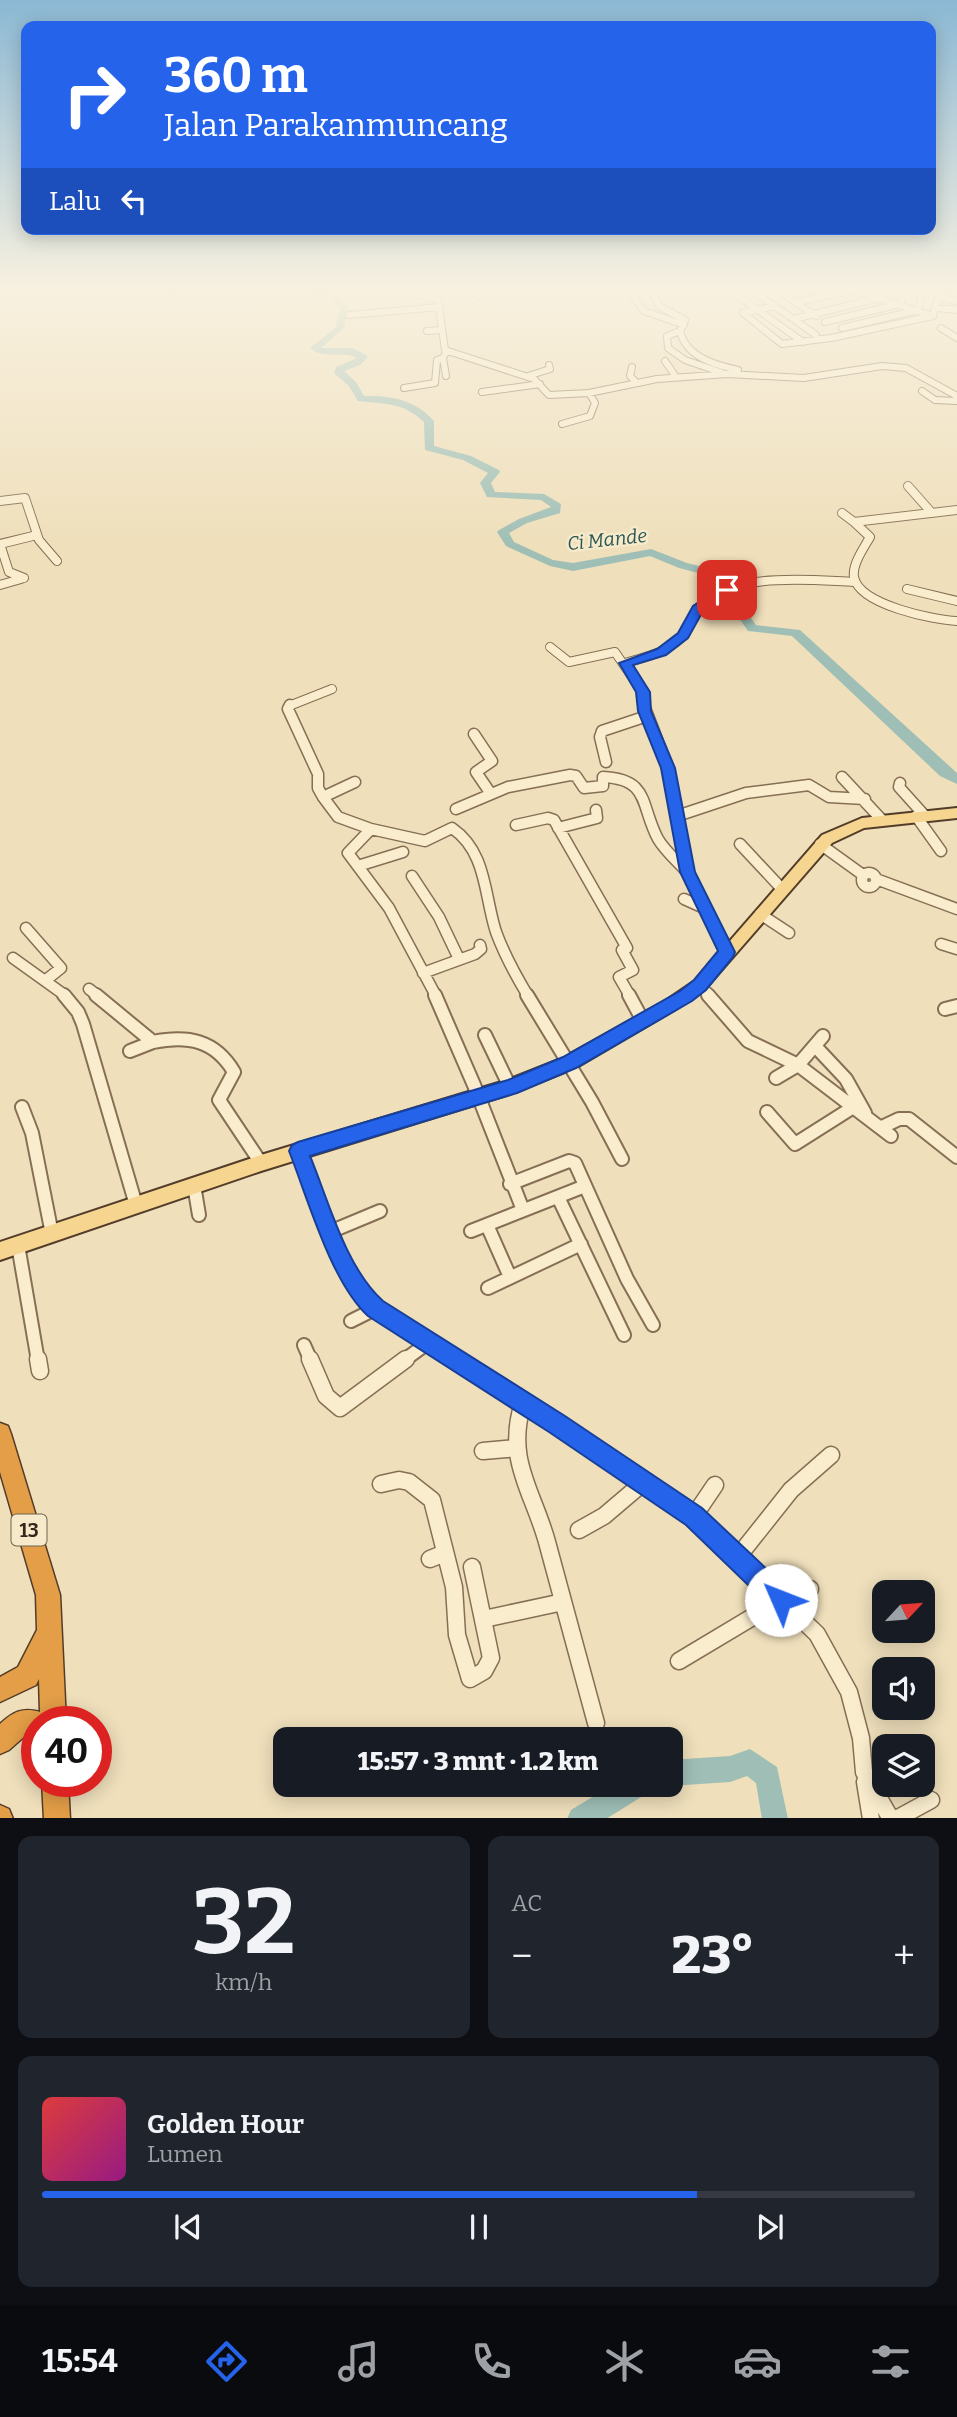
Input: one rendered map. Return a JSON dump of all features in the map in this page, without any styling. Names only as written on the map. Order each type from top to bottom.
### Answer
[{"type":"highway","name":"13","points":[[0,1434],[48,1595],[52,1706]]},
{"type":"highway","points":[[0,1690],[18,1682],[34,1667],[50,1627]]},
{"type":"highway","points":[[0,1741],[21,1724]]},
{"type":"highway","points":[[56,1797],[57,1818]]},
{"type":"main road","points":[[0,1251],[298,1151],[510,1087],[569,1063],[700,985],[820,844],[849,827],[881,819],[957,813]]},
{"type":"street","points":[[404,388],[435,383],[436,376]]},
{"type":"street","points":[[527,376],[540,384],[548,394],[572,394],[676,377],[716,376]]},
{"type":"street","points":[[629,376],[637,383]]},
{"type":"street","points":[[771,376],[810,376]]},
{"type":"street","points":[[922,376],[957,398]]},
{"type":"street","points":[[482,392],[540,384]]},
{"type":"street","points":[[568,385],[572,394]]},
{"type":"street","points":[[504,397],[507,388]]},
{"type":"street","points":[[945,389],[957,388]]},
{"type":"street","points":[[922,391],[935,400],[957,398]]},
{"type":"street","points":[[562,424],[590,416],[595,403],[589,393]]},
{"type":"street","points":[[908,486],[931,512]]},
{"type":"street","points":[[0,501],[25,498],[37,535],[57,561]]},
{"type":"street","points":[[854,522],[957,510]]},
{"type":"street","points":[[842,513],[870,537],[858,558],[855,582]]},
{"type":"street","points":[[0,585],[24,579],[9,572],[0,544],[37,535]]},
{"type":"street","points":[[625,663],[662,652],[683,635],[698,609],[736,587],[808,578],[855,582],[887,609],[957,621]]},
{"type":"street","points":[[907,589],[931,597],[957,601]]},
{"type":"street","points":[[550,647],[569,662],[612,651],[625,663],[643,692],[647,716],[668,768],[687,872],[727,952]]},
{"type":"street","points":[[332,689],[288,705],[317,774],[318,788],[323,797],[338,817],[379,833],[401,834],[425,841],[452,828],[466,837],[477,858],[497,933],[513,969],[539,1019],[596,1107],[622,1159]]},
{"type":"street","points":[[606,762],[600,737],[602,731],[647,716]]},
{"type":"street","points":[[474,734],[492,761],[476,772],[491,794]]},
{"type":"street","points":[[456,809],[524,783],[573,774],[582,788],[603,786],[605,777],[630,780],[640,792],[644,809],[659,841],[687,872]]},
{"type":"street","points":[[842,777],[881,819]]},
{"type":"street","points":[[323,797],[355,782]]},
{"type":"street","points":[[900,783],[899,787],[921,816],[941,851]]},
{"type":"street","points":[[677,816],[746,793],[809,785],[830,797],[865,799]]},
{"type":"street","points":[[558,828],[597,818],[596,810]]},
{"type":"street","points":[[516,825],[548,818],[554,820],[626,948],[622,950],[633,970],[619,977],[643,1021]]},
{"type":"street","points":[[371,829],[349,850],[350,856],[361,865],[423,973],[479,1097],[510,1184],[523,1210]]},
{"type":"street","points":[[740,844],[782,889]]},
{"type":"street","points":[[820,844],[863,875],[870,875],[957,909]]},
{"type":"street","points":[[361,865],[403,852]]},
{"type":"street","points":[[412,876],[439,917],[459,959]]},
{"type":"street","points":[[684,899],[704,908]]},
{"type":"street","points":[[760,914],[789,933]]},
{"type":"street","points":[[26,928],[61,968],[46,980]]},
{"type":"street","points":[[941,944],[957,949]]},
{"type":"street","points":[[423,973],[480,951],[480,945]]},
{"type":"street","points":[[13,958],[46,980],[70,1001],[83,1020],[85,1039],[136,1205]]},
{"type":"street","points":[[700,985],[748,1041],[798,1065],[886,1132],[899,1119],[909,1119],[957,1157]]},
{"type":"street","points":[[89,989],[153,1042]]},
{"type":"street","points":[[485,1035],[510,1087]]},
{"type":"street","points":[[131,1051],[153,1042],[184,1036],[216,1047],[234,1072],[221,1095],[222,1107],[261,1163]]},
{"type":"street","points":[[776,1078],[798,1065],[819,1041],[846,1079],[860,1110]]},
{"type":"street","points":[[22,1107],[32,1133],[52,1234]]},
{"type":"street","points":[[767,1112],[795,1144],[860,1110]]},
{"type":"street","points":[[298,1151],[356,1287],[375,1309],[694,1517],[817,1634],[839,1669],[856,1716],[864,1772],[886,1816]]},
{"type":"street","points":[[510,1184],[572,1161],[627,1279],[653,1325]]},
{"type":"street","points":[[194,1185],[199,1215]]},
{"type":"street","points":[[471,1231],[585,1185]]},
{"type":"street","points":[[558,1197],[625,1335]]},
{"type":"street","points":[[332,1231],[380,1211]]},
{"type":"street","points":[[487,1225],[510,1277]]},
{"type":"street","points":[[488,1288],[581,1244]]},
{"type":"street","points":[[18,1245],[40,1371]]},
{"type":"street","points":[[351,1321],[375,1309]]},
{"type":"street","points":[[304,1345],[326,1396],[334,1406],[340,1408],[429,1342]]},
{"type":"street","points":[[523,1403],[516,1425],[522,1479],[545,1534],[596,1723]]},
{"type":"street","points":[[483,1451],[517,1448]]},
{"type":"street","points":[[737,1558],[778,1503],[809,1470],[831,1455]]},
{"type":"street","points":[[381,1485],[400,1480],[419,1487],[428,1494],[438,1556],[454,1587],[457,1635],[470,1679],[484,1671],[491,1658],[472,1567]]},
{"type":"street","points":[[579,1530],[619,1505],[644,1482]]},
{"type":"street","points":[[694,1517],[715,1485]]},
{"type":"street","points":[[679,1661],[787,1606],[810,1590]]},
{"type":"street","points":[[484,1619],[563,1602]]},
{"type":"street","points":[[864,1772],[886,1816]]},
{"type":"street","points":[[886,1816],[931,1800]]},
{"type":"waterway","name":"Ci Mande","points":[[343,376],[353,384],[361,399],[398,401],[414,408],[429,421],[429,448],[467,458],[495,472],[485,483],[491,495],[544,497],[557,506],[556,511],[523,521],[503,532],[510,544],[550,563],[573,567],[651,552],[683,566],[725,576],[740,589],[738,608],[752,628],[796,633],[945,772],[957,779]]},
{"type":"waterway","points":[[683,1772],[730,1769],[750,1762],[768,1776],[775,1818]]},
{"type":"waterway","points":[[582,1818],[617,1797]]},
{"type":"route","points":[[727,590],[698,609],[683,635],[662,652],[625,663],[643,692],[644,711],[668,768],[687,872],[727,952],[700,985],[686,996],[550,1072],[479,1097],[298,1151],[347,1270],[363,1297],[375,1309],[557,1424],[694,1517],[781,1600]]}]
